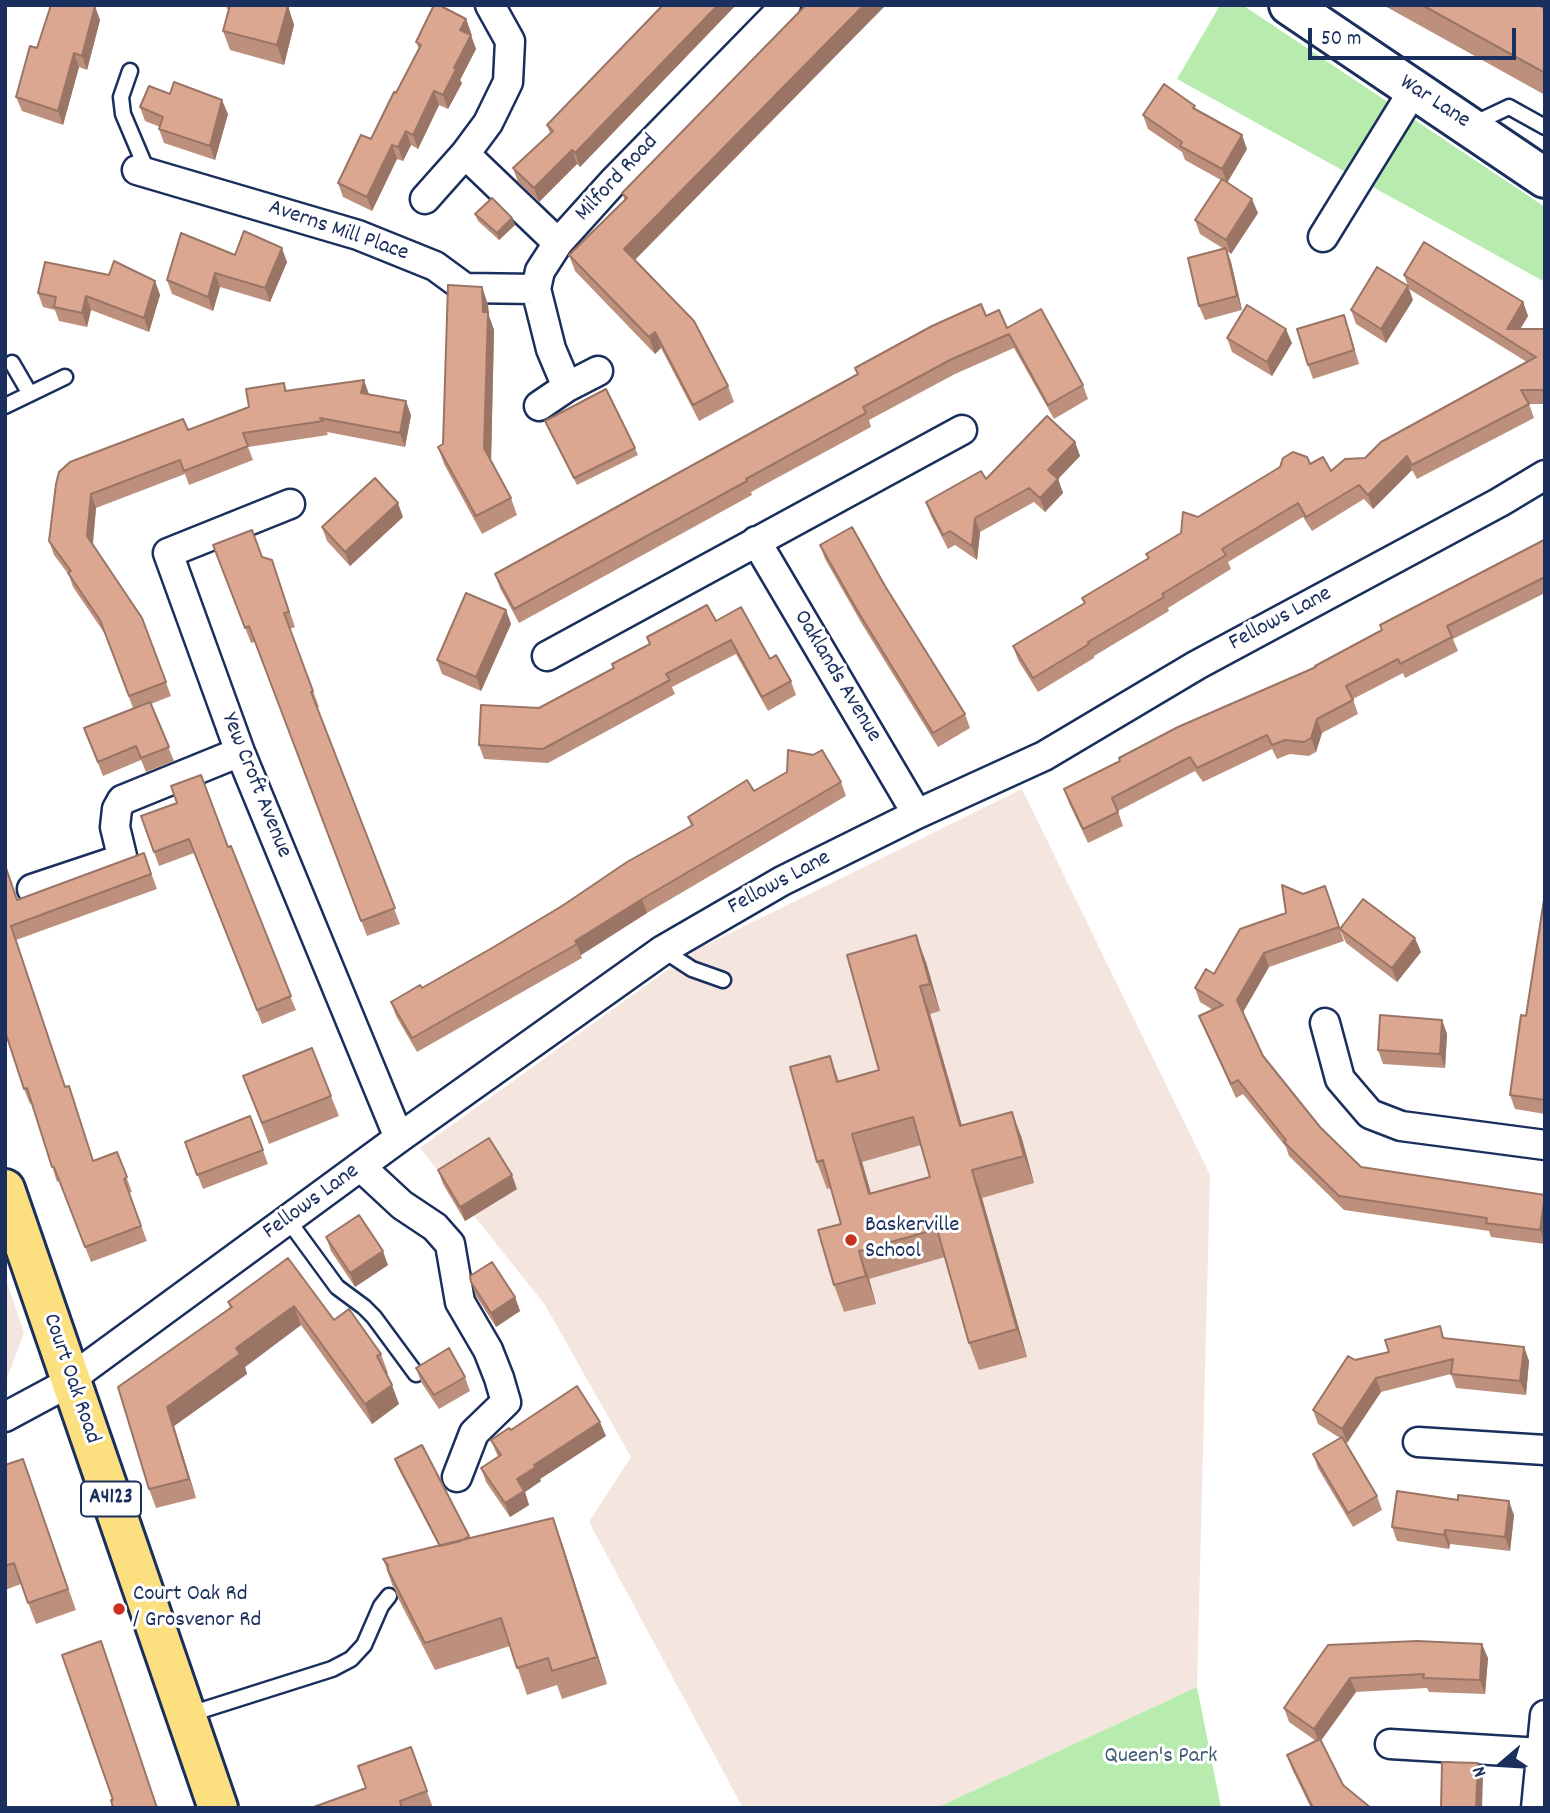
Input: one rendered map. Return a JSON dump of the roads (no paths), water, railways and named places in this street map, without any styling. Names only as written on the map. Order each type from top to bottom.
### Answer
[{"type":"main road","name":"Court Oak Road","points":[[5,1189],[218,1808]]},
{"type":"street","points":[[425,199],[488,123],[508,82],[510,41],[490,5]]},
{"type":"street","name":"Milford Road","points":[[537,289],[540,271],[558,243],[613,182],[786,5]]},
{"type":"street","name":"War Lane","points":[[1309,11],[1413,91],[1545,178]]},
{"type":"street","points":[[1323,237],[1413,91]]},
{"type":"street","points":[[465,154],[558,243]]},
{"type":"street","name":"Averns Mill Place","points":[[142,171],[358,235],[435,266],[465,288],[537,289]]},
{"type":"street","points":[[537,289],[551,349],[567,387]]},
{"type":"street","points":[[539,406],[598,371]]},
{"type":"street","points":[[547,656],[962,430]]},
{"type":"street","name":"Fellows Lane","points":[[5,1416],[71,1382],[84,1369],[399,1138],[663,950],[782,881],[917,814],[1044,756],[1197,664],[1500,502],[1545,475]]},
{"type":"street","name":"Yew Croft Avenue","points":[[290,504],[168,553],[240,752],[399,1138]]},
{"type":"street","name":"Oaklands Avenue","points":[[755,541],[917,814]]},
{"type":"street","points":[[32,889],[113,862],[122,856],[115,827],[117,809],[122,800],[240,752]]},
{"type":"street","points":[[1325,1023],[1340,1079],[1370,1114],[1401,1126],[1545,1145]]},
{"type":"street","points":[[361,1167],[402,1205],[435,1227],[450,1244],[460,1302],[488,1350],[499,1378],[506,1402],[474,1433],[457,1477]]},
{"type":"street","points":[[1418,1442],[1545,1450]]},
{"type":"street","points":[[1535,1808],[1545,1715]]},
{"type":"street","points":[[1390,1744],[1541,1753]]},
{"type":"lane","points":[[130,71],[121,97],[123,114],[142,171]]},
{"type":"lane","points":[[1468,126],[1509,107],[1545,127]]},
{"type":"lane","points":[[12,363],[30,394]]},
{"type":"lane","points":[[5,406],[65,377]]},
{"type":"lane","points":[[663,950],[692,969],[723,980]]},
{"type":"lane","points":[[288,1220],[337,1287],[374,1317],[416,1374]]},
{"type":"lane","points":[[186,1716],[332,1669],[351,1659],[364,1645],[381,1606],[389,1596]]},
{"type":"place","name":"Baskerville School","points":[[851,1240]]},
{"type":"place","name":"Court Oak Rd / Grosvenor Rd","points":[[119,1609]]},
{"type":"park label","name":"Queen's Park","points":[[1161,1758]]}]
